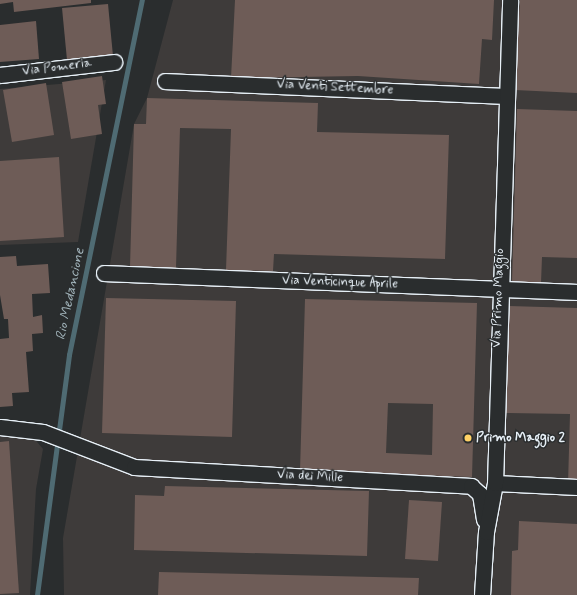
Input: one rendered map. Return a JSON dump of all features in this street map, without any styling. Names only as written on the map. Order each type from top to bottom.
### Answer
[{"type":"street","name":"Via Primo Maggio","points":[[482,595],[486,532],[495,483],[499,289],[505,96],[510,0]]},
{"type":"street","name":"Via Pomeria","points":[[0,75],[114,62]]},
{"type":"street","name":"Via Venti Settembre","points":[[165,81],[505,96]]},
{"type":"street","name":"Via Venticinque Aprile","points":[[104,273],[577,292]]},
{"type":"street","name":"Via dei Mille","points":[[0,427],[43,432],[101,456],[134,467],[471,486],[480,494],[486,532]]},
{"type":"street","points":[[495,483],[577,487]]},
{"type":"shaded area","points":[[173,0],[577,0],[577,595],[64,595],[63,538],[134,124],[147,98]]},
{"type":"shaded area","points":[[106,80],[78,242],[0,245],[0,89]]},
{"type":"shaded area","points":[[0,432],[32,436],[43,449],[36,489],[30,595],[0,595]]},
{"type":"building","points":[[0,0],[91,0],[91,3],[14,12],[13,2],[0,4]]},
{"type":"building","points":[[235,0],[494,0],[492,40],[482,39],[479,84],[358,76],[231,78]]},
{"type":"building","points":[[520,0],[577,0],[577,93],[515,90]]},
{"type":"building","points":[[108,4],[113,56],[67,60],[62,8]]},
{"type":"building","points":[[36,21],[39,59],[0,62],[0,25]]},
{"type":"building","points":[[102,76],[106,104],[98,105],[102,134],[71,139],[62,82]]},
{"type":"building","points":[[46,83],[54,135],[12,142],[3,90]]},
{"type":"building","points":[[147,98],[318,103],[317,132],[449,135],[445,259],[274,254],[273,271],[226,270],[231,129],[180,128],[176,268],[130,267],[134,124],[146,124]]},
{"type":"building","points":[[517,109],[577,111],[577,258],[542,257],[541,283],[512,282]]},
{"type":"building","points":[[59,157],[64,237],[0,241],[0,161]]},
{"type":"building","points":[[16,256],[17,266],[48,264],[50,293],[32,294],[33,317],[42,315],[43,333],[32,334],[33,351],[26,352],[29,392],[12,393],[13,406],[0,407],[0,339],[9,338],[8,319],[4,319],[0,295],[0,257]]},
{"type":"building","points":[[106,298],[236,301],[232,437],[102,433]]},
{"type":"building","points":[[305,299],[477,303],[472,477],[300,471]],"holes":[[[388,403],[433,404],[432,455],[386,453]]]},
{"type":"building","points":[[509,306],[577,308],[577,485],[568,484],[570,414],[506,413]]},
{"type":"building","points":[[9,441],[19,593],[0,594],[0,442]]},
{"type":"building","points":[[165,486],[369,491],[367,556],[134,550],[135,495],[164,496]]},
{"type":"building","points":[[409,500],[442,502],[438,561],[405,559]]},
{"type":"building","points":[[519,521],[577,524],[577,595],[511,595],[512,551],[518,550]]},
{"type":"building","points":[[159,572],[419,578],[418,595],[158,595]]},
{"type":"waterway","name":"Rio Medancione","points":[[37,595],[69,355],[142,0]]},
{"type":"place","name":"Primo Maggio 2","points":[[468,438]]}]
